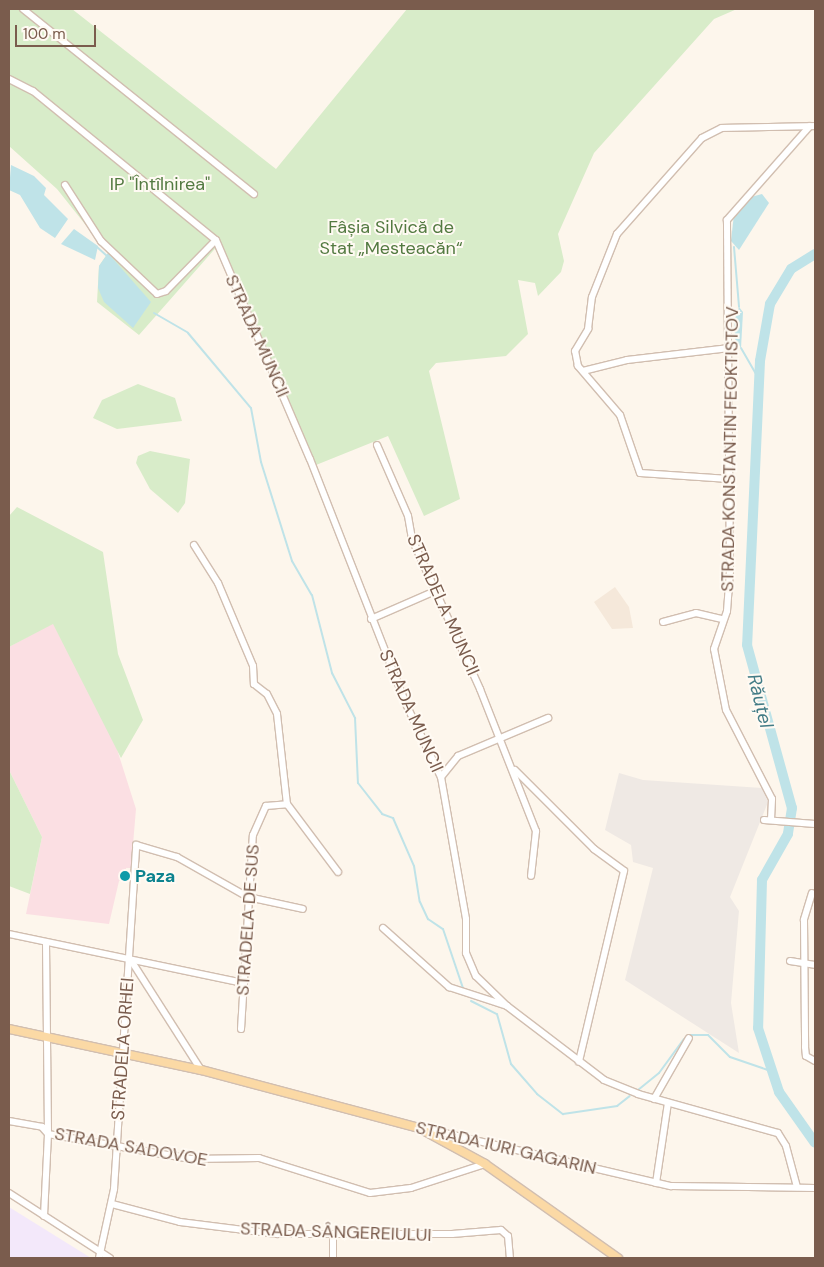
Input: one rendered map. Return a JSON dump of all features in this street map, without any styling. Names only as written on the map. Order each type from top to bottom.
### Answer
[{"type":"main road","name":"STRADA IURI GAGARIN","points":[[9,1028],[201,1070],[420,1128]]},
{"type":"main road","points":[[420,1128],[485,1164],[618,1258]]},
{"type":"street","points":[[23,9],[254,194]]},
{"type":"street","points":[[9,79],[33,91],[216,240],[166,291],[157,294],[101,241],[65,185]]},
{"type":"street","points":[[729,479],[640,473],[620,415],[583,371],[575,352],[588,329],[592,297],[610,248],[628,217],[656,186],[712,131],[813,126]]},
{"type":"street","name":"STRADA KONSTANTIN FEOKTISTOV","points":[[813,126],[729,215],[730,571],[722,619],[714,649],[724,705],[772,799],[768,819],[815,824]]},
{"type":"street","name":"STRADA MUNCII","points":[[216,240],[310,459],[371,619],[441,777],[464,900],[467,958],[480,982],[507,1006],[579,1062],[616,1085],[654,1099],[778,1133],[786,1146],[797,1188]]},
{"type":"street","points":[[583,371],[627,360],[729,348]]},
{"type":"street","name":"STRADELA MUNCII","points":[[377,445],[435,591],[498,738],[512,766],[538,838],[531,876]]},
{"type":"street","points":[[194,545],[218,583],[253,666],[254,684],[267,694],[277,714],[288,804],[338,872]]},
{"type":"street","points":[[371,619],[435,591]]},
{"type":"street","points":[[663,622],[696,613],[722,619]]},
{"type":"street","points":[[441,777],[458,756],[548,718]]},
{"type":"street","points":[[512,766],[594,849],[612,861],[625,875],[579,1062]]},
{"type":"street","name":"STRADELA DE SUS","points":[[240,1029],[252,842],[260,814],[270,803],[288,804]]},
{"type":"street","name":"STRADELA ORHEI","points":[[100,1255],[112,1204],[126,1053],[124,1016],[132,962],[136,845],[170,854],[248,897]]},
{"type":"street","points":[[812,894],[804,920],[805,1053],[815,1061]]},
{"type":"street","points":[[248,897],[303,909]]},
{"type":"street","points":[[383,928],[449,987],[507,1006]]},
{"type":"street","points":[[9,934],[132,962],[244,984]]},
{"type":"street","points":[[44,1216],[48,1134],[45,1036],[46,943]]},
{"type":"street","points":[[790,961],[815,964]]},
{"type":"street","points":[[132,962],[201,1070]]},
{"type":"street","points":[[654,1099],[689,1038]]},
{"type":"street","points":[[656,1184],[668,1103]]},
{"type":"street","name":"STRADA SADOVOE","points":[[9,1121],[42,1127],[48,1134],[117,1148],[208,1162],[259,1158],[374,1193],[437,1181],[485,1164]]},
{"type":"street","name":"STRADA IURI GAGARIN","points":[[420,1128],[656,1184],[707,1189],[815,1188]]},
{"type":"street","points":[[9,1193],[100,1255],[110,1258]]},
{"type":"street","name":"STRADA SÂNGEREIULUI","points":[[112,1204],[194,1224],[277,1234],[501,1230],[508,1236],[510,1258]]},
{"type":"street","points":[[333,1234],[333,1258]]},
{"type":"shaded area","points":[[615,587],[629,607],[633,628],[612,629],[594,602]]},
{"type":"shaded area","points":[[53,623],[115,743],[136,809],[131,868],[126,868],[127,878],[119,881],[109,924],[26,914],[42,837],[9,770],[9,647]]},
{"type":"shaded area","points":[[619,773],[643,780],[762,788],[768,802],[730,897],[739,911],[731,1003],[739,1053],[625,980],[653,868],[633,862],[631,845],[605,830]]},
{"type":"shaded area","points":[[9,1207],[91,1258],[9,1258]]},
{"type":"green space","name":"Fâșia Silvică de Stat „Mesteacăn“","points":[[9,9],[72,9],[276,169],[407,9],[737,9],[714,19],[594,153],[558,234],[564,261],[561,272],[538,296],[535,283],[518,280],[528,334],[506,356],[436,363],[429,371],[460,499],[424,516],[388,436],[316,465],[220,243],[139,335],[97,302],[99,266],[108,253],[57,189],[9,146]]},
{"type":"green space","points":[[138,384],[175,398],[182,421],[117,429],[93,418],[102,400]]},
{"type":"green space","points":[[150,451],[190,459],[185,503],[178,513],[150,489],[136,463],[138,456]]},
{"type":"green space","points":[[17,507],[103,552],[118,654],[143,720],[121,758],[53,624],[9,647],[9,516]]},
{"type":"green space","points":[[9,770],[42,837],[30,894],[9,886]]},
{"type":"water","points":[[11,165],[34,176],[46,188],[44,195],[68,219],[55,238],[40,228],[20,195],[9,190]]},
{"type":"water","points":[[762,194],[769,203],[739,250],[731,241],[734,214],[751,197]]},
{"type":"water","points":[[74,229],[98,246],[95,260],[61,244]]},
{"type":"water","points":[[108,253],[151,302],[133,328],[104,302],[98,288],[99,266]]},
{"type":"water","points":[[739,307],[743,312],[741,348],[735,339],[734,321]]},
{"type":"waterway","points":[[97,247],[108,257]]},
{"type":"waterway","points":[[734,247],[739,307]]},
{"type":"waterway","name":"Răuțel","points":[[815,254],[791,269],[770,304],[760,361],[747,645],[792,808],[788,834],[762,880],[758,1028],[779,1092],[815,1143]]},
{"type":"waterway","points":[[154,313],[188,333],[251,408],[261,462],[292,561],[312,595],[332,673],[355,718],[358,783],[382,814],[393,818],[414,866],[420,902],[428,919],[443,929],[464,991]]},
{"type":"waterway","points":[[741,348],[758,377]]},
{"type":"waterway","points":[[471,1001],[497,1014],[511,1064],[537,1094],[563,1114],[617,1106],[630,1096]]},
{"type":"waterway","points":[[689,1035],[708,1035],[730,1057],[768,1070]]},
{"type":"waterway","points":[[638,1090],[659,1073],[684,1039]]},
{"type":"place","name":"Paza","points":[[125,876]]},
{"type":"park label","name":"IP \"Întîlnirea\"","points":[[160,184]]}]
